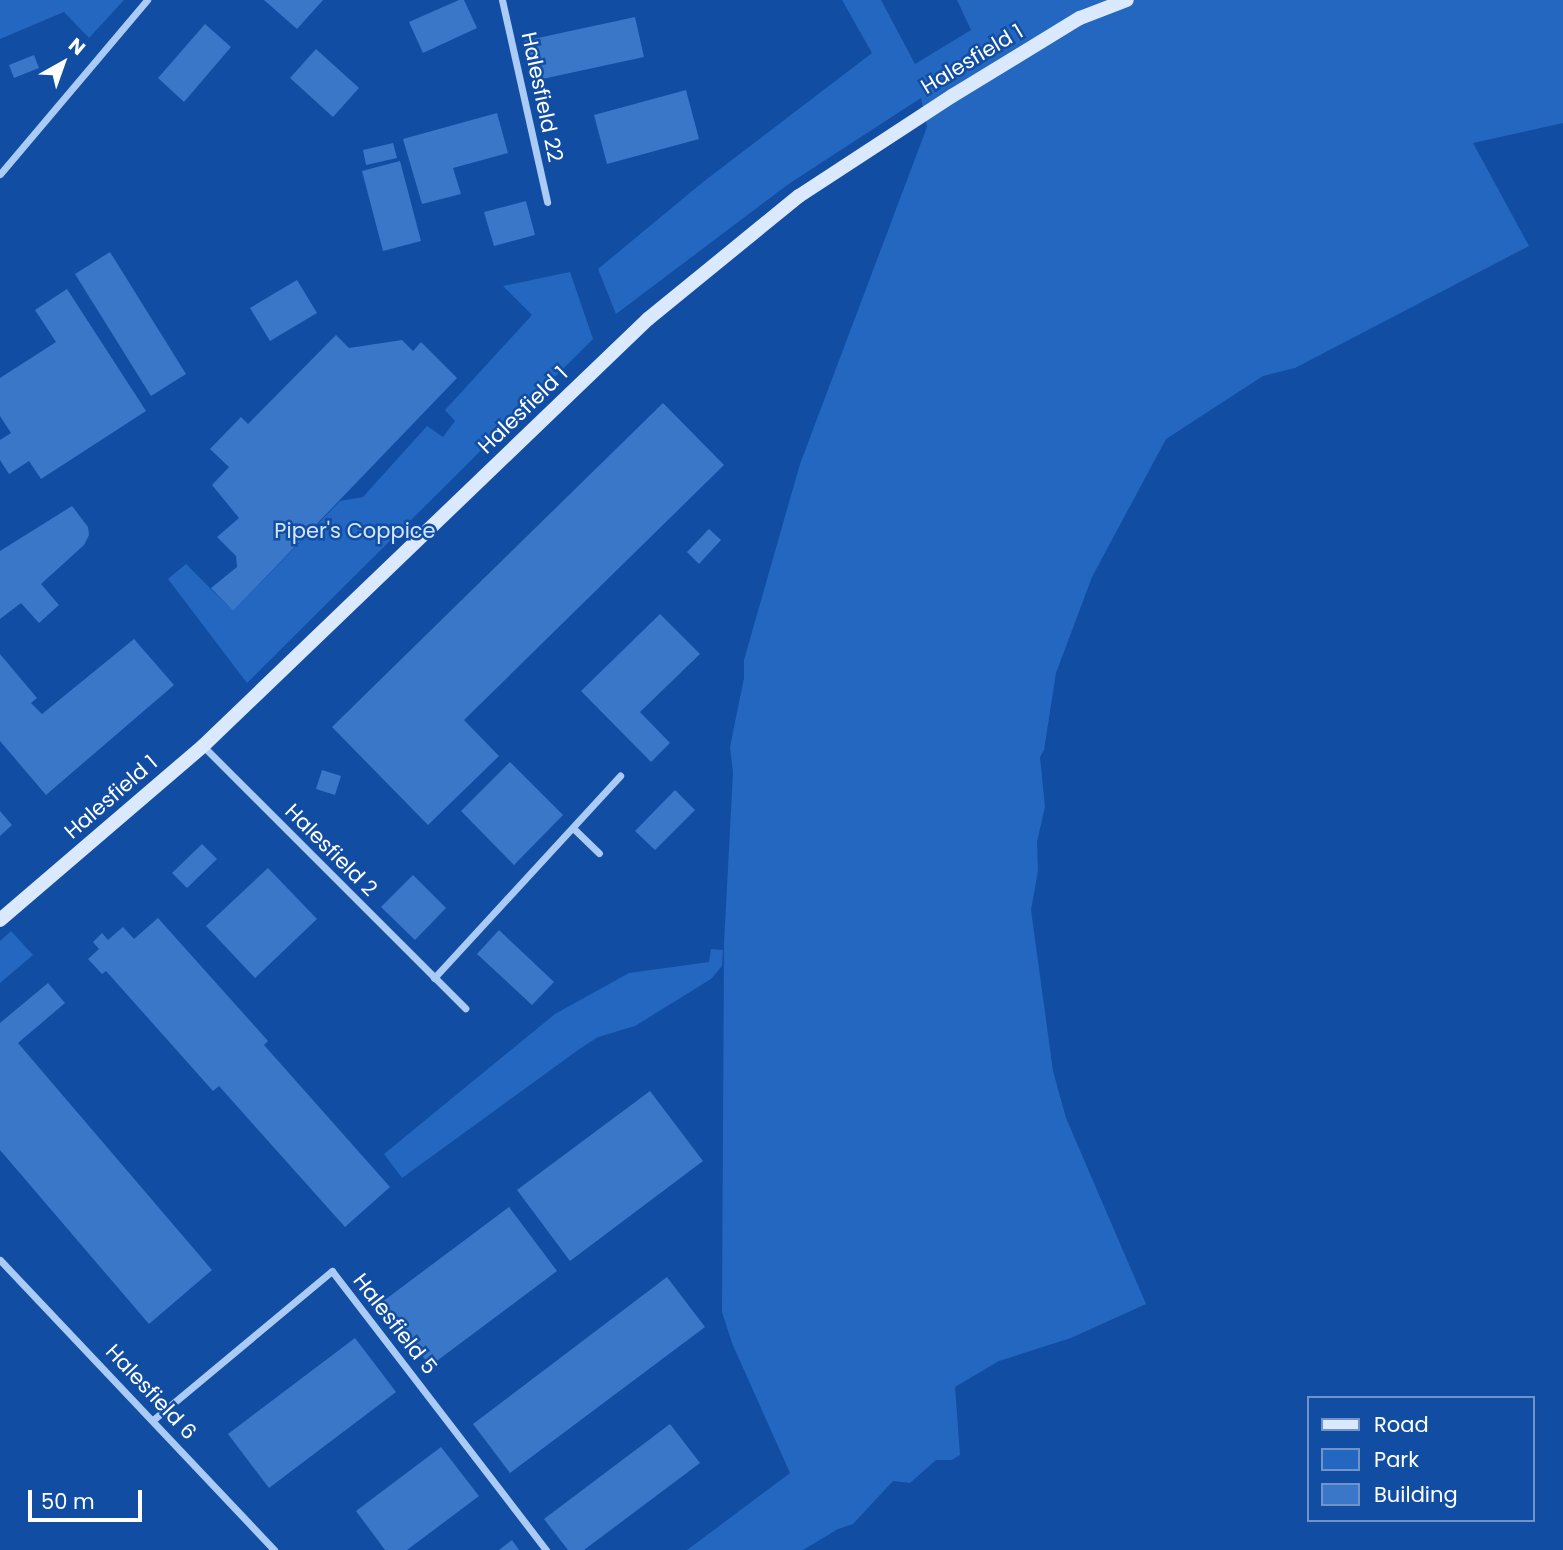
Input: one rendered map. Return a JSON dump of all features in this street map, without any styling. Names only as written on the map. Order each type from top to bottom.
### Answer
[{"type":"street","points":[[0,174],[147,0]]},
{"type":"street","name":"Halesfield 22","points":[[502,0],[547,202]]},
{"type":"street","name":"Halesfield 1","points":[[0,920],[203,746],[648,319],[799,196],[951,96],[1080,18],[1127,0]]},
{"type":"street","name":"Halesfield 2","points":[[203,746],[465,1008]]},
{"type":"street","points":[[434,978],[621,776]]},
{"type":"street","points":[[573,828],[599,853]]},
{"type":"street","name":"Halesfield 6","points":[[0,1260],[274,1550]]},
{"type":"street","name":"Halesfield 5","points":[[153,1420],[331,1271],[546,1550]]},
{"type":"green space","points":[[0,0],[124,0],[89,38],[64,12],[0,39]]},
{"type":"green space","points":[[842,0],[881,0],[915,64],[971,30],[957,0],[1563,0],[1563,123],[1473,143],[1529,246],[1295,368],[1263,376],[1166,439],[1092,577],[1056,673],[1044,750],[1040,757],[1045,807],[1037,842],[1038,871],[1031,910],[1053,1071],[1066,1118],[1146,1304],[1071,1338],[999,1361],[955,1387],[960,1455],[952,1460],[936,1460],[910,1483],[893,1481],[853,1524],[838,1529],[803,1550],[687,1550],[790,1473],[732,1343],[722,1312],[724,943],[733,773],[730,747],[744,678],[744,660],[800,464],[927,127],[921,98],[790,183],[616,314],[598,269],[703,182],[872,53]]},
{"type":"green space","name":"Piper's Coppice","points":[[570,272],[593,339],[247,683],[168,579],[186,564],[233,611],[340,501],[363,497],[427,426],[443,437],[455,421],[445,410],[532,315],[503,286]]},
{"type":"green space","points":[[11,931],[33,955],[0,983],[0,941]]},
{"type":"green space","points":[[711,949],[723,950],[722,966],[711,979],[635,1026],[598,1037],[402,1178],[384,1154],[555,1014],[629,973],[709,962]]},
{"type":"building","points":[[264,0],[323,0],[297,29]]},
{"type":"building","points":[[464,0],[477,28],[423,53],[409,22]]},
{"type":"building","points":[[635,17],[644,57],[533,81],[524,41]]},
{"type":"building","points":[[205,24],[231,47],[184,102],[158,78]]},
{"type":"building","points":[[316,49],[359,88],[333,117],[290,78]]},
{"type":"building","points":[[34,55],[39,68],[14,78],[9,65]]},
{"type":"building","points":[[686,90],[699,139],[607,164],[594,115]]},
{"type":"building","points":[[497,113],[508,153],[453,168],[461,194],[422,204],[403,139]]},
{"type":"building","points":[[393,143],[397,158],[366,165],[363,150]]},
{"type":"building","points":[[400,161],[421,241],[383,251],[362,171]]},
{"type":"building","points":[[526,201],[535,235],[494,246],[484,212]]},
{"type":"building","points":[[110,252],[186,374],[151,396],[75,274]]},
{"type":"building","points":[[297,280],[317,313],[270,341],[250,308]]},
{"type":"building","points":[[67,289],[146,411],[41,479],[29,461],[9,474],[0,460],[0,440],[11,433],[0,416],[0,378],[56,342],[35,310]]},
{"type":"building","points":[[336,335],[349,348],[402,340],[413,351],[421,342],[457,378],[233,611],[211,588],[237,567],[236,556],[217,537],[239,518],[212,485],[229,467],[210,449],[241,417],[248,424]]},
{"type":"building","points":[[663,403],[724,465],[464,720],[499,756],[428,825],[332,727]]},
{"type":"building","points":[[72,506],[88,527],[89,535],[84,545],[41,584],[59,605],[39,623],[21,603],[0,619],[0,551]]},
{"type":"building","points":[[709,529],[721,540],[699,564],[687,552]]},
{"type":"building","points":[[660,614],[700,654],[640,712],[670,743],[651,762],[581,691]]},
{"type":"building","points":[[134,639],[174,685],[46,795],[0,741],[0,654],[37,698],[31,703],[42,714]]},
{"type":"building","points":[[510,762],[563,815],[514,865],[461,811]]},
{"type":"building","points":[[322,770],[341,776],[335,795],[316,789]]},
{"type":"building","points":[[675,790],[695,810],[655,850],[635,831]]},
{"type":"building","points":[[0,811],[12,825],[0,836]]},
{"type":"building","points":[[202,844],[217,859],[187,888],[172,873]]},
{"type":"building","points":[[268,868],[317,919],[255,978],[206,926]]},
{"type":"building","points":[[413,875],[446,908],[415,940],[381,907]]},
{"type":"building","points":[[158,918],[268,1041],[264,1045],[390,1187],[345,1227],[219,1086],[213,1091],[106,971],[102,974],[88,959],[99,949],[93,942],[102,933],[108,940],[123,927],[134,939]]},
{"type":"building","points":[[499,930],[554,982],[532,1005],[477,954]]},
{"type":"building","points":[[48,983],[65,1003],[18,1043],[212,1270],[149,1324],[0,1150],[0,1023]]},
{"type":"building","points":[[650,1091],[703,1161],[570,1261],[517,1190]]},
{"type":"building","points":[[509,1207],[557,1271],[430,1366],[382,1302]]},
{"type":"building","points":[[667,1277],[705,1327],[510,1473],[473,1424]]},
{"type":"building","points":[[355,1338],[396,1392],[269,1488],[228,1434]]},
{"type":"building","points":[[670,1424],[700,1463],[584,1550],[568,1550],[544,1519]]},
{"type":"building","points":[[441,1447],[479,1496],[407,1550],[385,1550],[356,1511]]},
{"type":"building","points":[[512,1540],[519,1550],[499,1550]]}]
